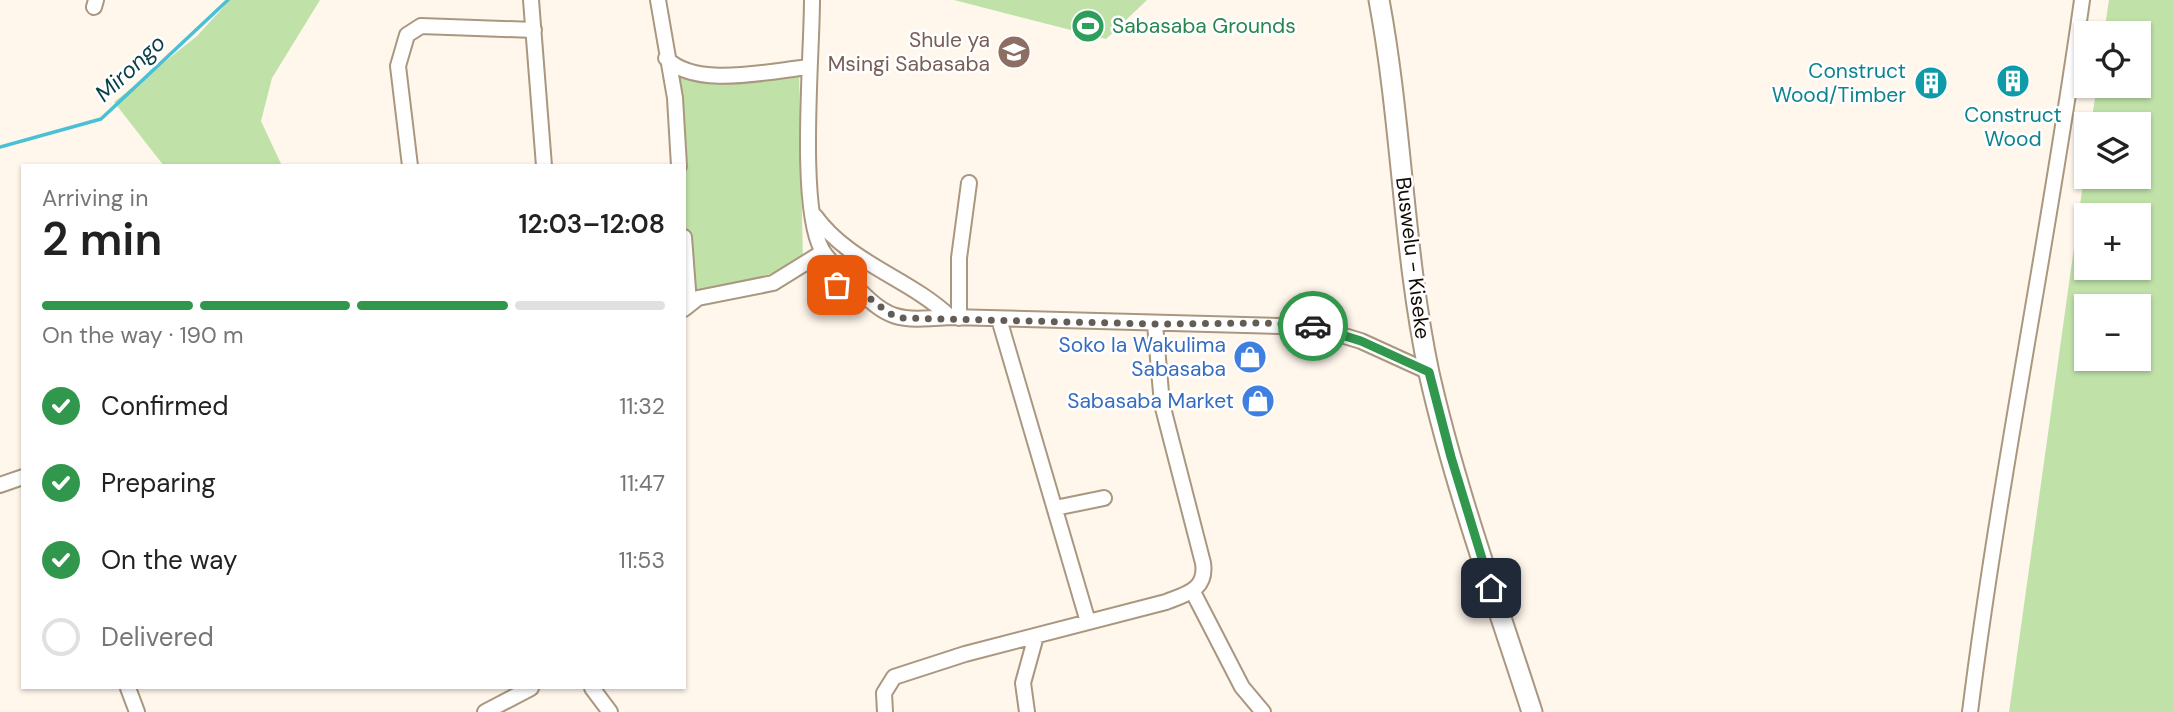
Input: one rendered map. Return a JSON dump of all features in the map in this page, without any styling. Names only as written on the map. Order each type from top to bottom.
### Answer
[{"type":"main road","name":"Buswelu - Kiseke","points":[[1379,0],[1418,307],[1429,372],[1474,538],[1532,712]]},
{"type":"street","points":[[531,0],[544,164]]},
{"type":"street","points":[[658,0],[675,98],[679,164]]},
{"type":"street","points":[[812,0],[809,67],[813,212],[825,255],[865,296],[888,315],[900,318],[1155,324],[1263,323],[1315,327],[1361,341],[1429,372]]},
{"type":"street","points":[[1970,712],[1982,615],[2056,184],[2082,0]]},
{"type":"street","points":[[410,164],[398,66],[407,35],[421,26],[534,30]]},
{"type":"street","points":[[666,58],[680,70],[699,75],[809,67]]},
{"type":"street","points":[[954,318],[969,183]]},
{"type":"street","points":[[813,212],[842,244],[878,271],[929,299],[954,318]]},
{"type":"street","points":[[686,306],[773,283],[825,255]]},
{"type":"street","points":[[999,319],[1088,622]]},
{"type":"street","points":[[885,712],[884,693],[894,677],[1193,592],[1201,584],[1204,569],[1162,404],[1155,324]]},
{"type":"street","points":[[0,485],[21,478]]},
{"type":"street","points":[[1055,508],[1104,499]]},
{"type":"street","points":[[1193,592],[1242,687],[1263,712]]},
{"type":"street","points":[[1027,712],[1023,683],[1036,636]]},
{"type":"street","points":[[128,689],[137,712]]},
{"type":"street","points":[[485,712],[529,689]]},
{"type":"street","points":[[593,689],[610,712]]},
{"type":"green space","points":[[230,0],[320,0],[272,78],[261,121],[281,164],[162,164],[114,102],[197,36]]},
{"type":"green space","name":"Sabasaba Grounds","points":[[954,0],[1147,0],[1106,39]]},
{"type":"green space","points":[[2109,0],[2173,0],[2173,712],[2009,712],[2074,248],[2074,280],[2151,280],[2151,203],[2080,203],[2082,189],[2151,189],[2151,112],[2093,112],[2095,98],[2151,98],[2151,21],[2106,21]]},
{"type":"green space","points":[[799,67],[803,264],[687,299],[686,164],[684,164],[675,74]]},
{"type":"waterway","name":"Mirongo","points":[[0,147],[101,119],[228,0]]},
{"type":"way so far","points":[[837,285],[850,296],[865,296],[888,315],[913,320],[950,317],[1313,326]]},
{"type":"place","name":"Sabasaba Grounds","points":[[1088,26]]},
{"type":"place","name":"Shule ya Msingi Sabasaba","points":[[1014,52]]},
{"type":"place","name":"Construct Wood","points":[[2013,81]]},
{"type":"place","name":"Construct Wood/Timber","points":[[1931,83]]},
{"type":"place","name":"Soko la Wakulima Sabasaba","points":[[1250,357]]},
{"type":"place","name":"Sabasaba Market","points":[[1258,401]]},
{"type":"route","points":[[1313,326],[1361,341],[1429,372],[1474,538],[1491,588]]}]
